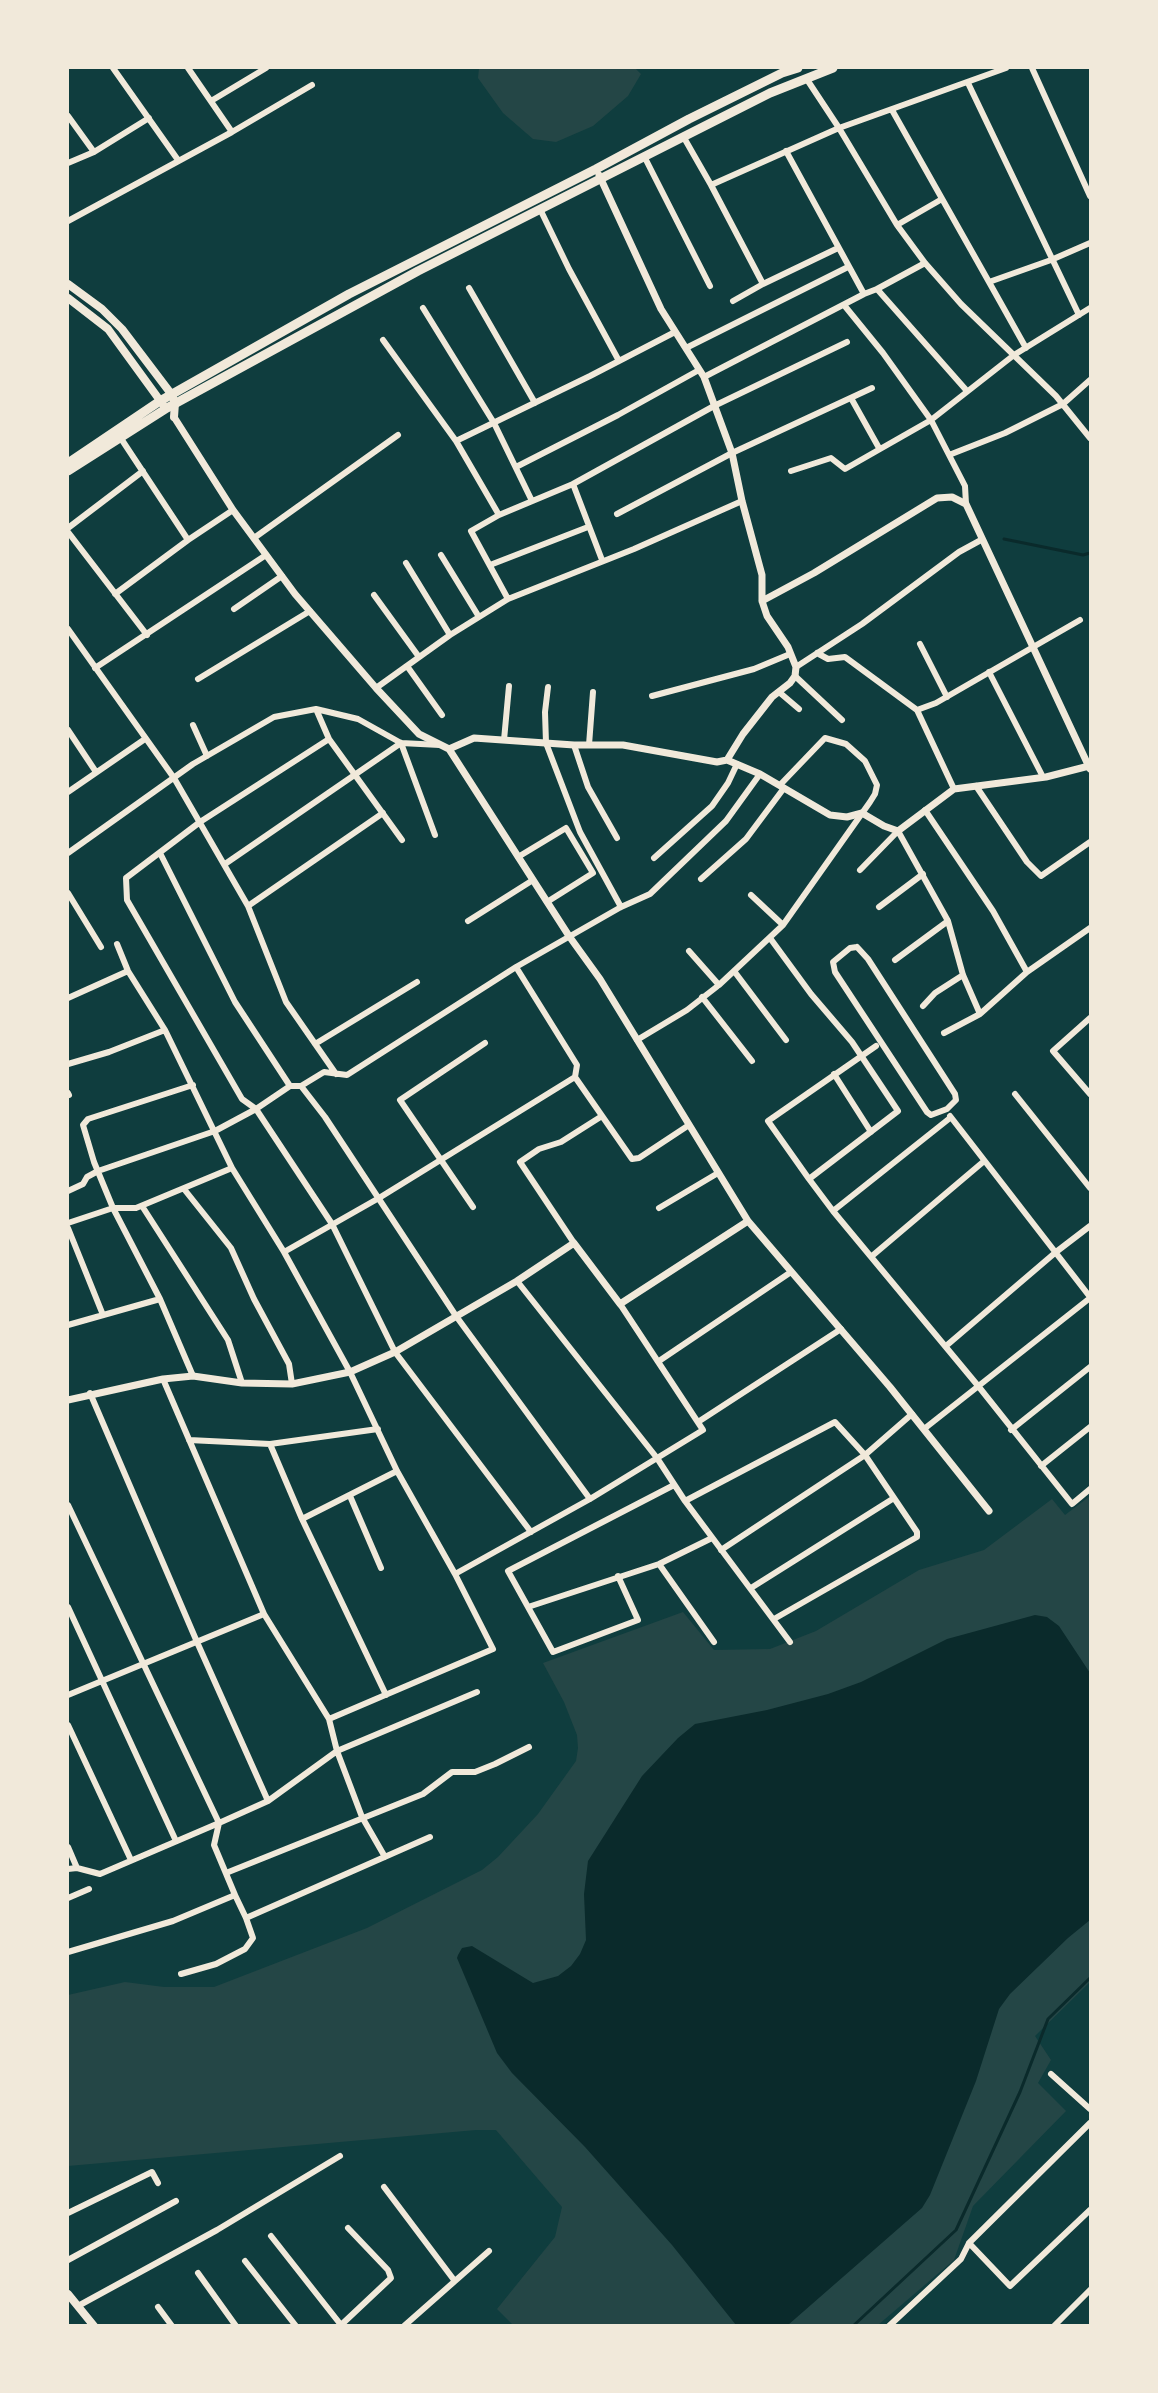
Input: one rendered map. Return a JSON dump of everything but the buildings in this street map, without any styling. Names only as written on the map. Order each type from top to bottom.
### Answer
[{"type":"main road","points":[[68,463],[349,294],[596,169],[689,119],[782,73],[798,68]]},
{"type":"main road","points":[[68,471],[168,402],[683,136],[770,93],[833,68]]},
{"type":"main road","points":[[68,284],[112,318],[168,402],[174,417]]},
{"type":"main road","points":[[68,298],[108,329],[168,402]]},
{"type":"main road","points":[[68,2294],[89,2324]]},
{"type":"street","points":[[113,68],[178,159]]},
{"type":"street","points":[[199,68],[190,70],[232,132]]},
{"type":"street","points":[[211,101],[266,68]]},
{"type":"street","points":[[711,185],[839,128],[1006,68]]},
{"type":"street","points":[[1032,68],[1090,196]]},
{"type":"street","points":[[806,78],[897,225],[925,263],[961,304],[1063,404],[1090,438]]},
{"type":"street","points":[[968,83],[1079,315]]},
{"type":"street","points":[[68,221],[178,159],[232,132],[312,85]]},
{"type":"street","points":[[892,110],[1026,348]]},
{"type":"street","points":[[68,116],[94,152]]},
{"type":"street","points":[[68,163],[94,152],[149,118]]},
{"type":"street","points":[[683,136],[764,284]]},
{"type":"street","points":[[786,151],[864,294]]},
{"type":"street","points":[[644,156],[710,286]]},
{"type":"street","points":[[596,169],[661,309],[704,377],[732,453],[762,575],[762,601],[767,616],[796,667],[795,676],[790,683],[779,692],[742,734],[727,760]]},
{"type":"street","points":[[897,225],[942,200]]},
{"type":"street","points":[[540,209],[619,362]]},
{"type":"street","points":[[988,282],[1051,260],[1090,243]]},
{"type":"street","points":[[733,301],[838,248]]},
{"type":"street","points":[[704,377],[925,263]]},
{"type":"street","points":[[686,348],[848,267]]},
{"type":"street","points":[[469,288],[535,403]]},
{"type":"street","points":[[877,289],[966,391]]},
{"type":"street","points":[[844,304],[931,420],[965,486],[966,504],[981,540],[1056,692],[1090,767],[1042,777],[954,789],[898,831],[860,870]]},
{"type":"street","points":[[423,308],[494,423],[532,501]]},
{"type":"street","points":[[791,471],[831,458],[845,470],[879,448],[931,420],[1014,356],[1090,308]]},
{"type":"street","points":[[456,441],[619,362],[675,332]]},
{"type":"street","points":[[383,340],[456,441],[499,515]]},
{"type":"street","points":[[508,598],[471,531],[499,515],[573,484],[714,406],[847,342]]},
{"type":"street","points":[[516,467],[618,415],[699,370]]},
{"type":"street","points":[[949,455],[1005,433],[1063,404],[1090,380]]},
{"type":"street","points":[[617,514],[732,453],[872,388]]},
{"type":"street","points":[[850,398],[879,448]]},
{"type":"street","points":[[174,417],[233,510],[310,611],[419,734],[449,749],[569,936],[600,979],[748,1221],[912,1414],[989,1511]]},
{"type":"street","points":[[254,538],[398,435]]},
{"type":"street","points":[[120,437],[188,540]]},
{"type":"street","points":[[143,471],[68,530],[147,635]]},
{"type":"street","points":[[573,484],[602,560]]},
{"type":"street","points":[[762,601],[814,573],[937,498],[952,497],[966,504]]},
{"type":"street","points":[[376,688],[450,635],[508,598],[634,549],[742,501]]},
{"type":"street","points":[[115,594],[233,510]]},
{"type":"street","points":[[490,566],[588,526]]},
{"type":"street","points":[[796,667],[862,624],[959,552],[981,540]]},
{"type":"street","points":[[95,668],[266,555]]},
{"type":"street","points":[[441,555],[480,617]]},
{"type":"street","points":[[406,563],[450,635]]},
{"type":"street","points":[[234,609],[282,576]]},
{"type":"street","points":[[374,595],[419,657]]},
{"type":"street","points":[[198,679],[310,611]]},
{"type":"street","points":[[917,710],[947,697],[1080,620]]},
{"type":"street","points":[[68,629],[174,778],[248,906],[286,1002],[336,1074]]},
{"type":"street","points":[[920,644],[947,697]]},
{"type":"street","points":[[817,653],[828,659],[844,657],[917,710],[954,789]]},
{"type":"street","points":[[652,696],[754,669],[790,654]]},
{"type":"street","points":[[407,666],[442,715]]},
{"type":"street","points":[[989,672],[1042,777]]},
{"type":"street","points":[[795,676],[842,720]]},
{"type":"street","points":[[504,740],[509,686]]},
{"type":"street","points":[[548,687],[545,712],[546,743],[580,831],[621,907]]},
{"type":"street","points":[[589,745],[593,692]]},
{"type":"street","points":[[779,692],[799,709]]},
{"type":"street","points":[[68,853],[207,756],[274,717],[316,709],[358,720],[401,743],[440,745]]},
{"type":"street","points":[[316,709],[329,739],[402,840]]},
{"type":"street","points":[[193,725],[207,756]]},
{"type":"street","points":[[68,730],[96,772]]},
{"type":"street","points":[[449,749],[474,738],[574,745],[622,745],[717,762],[727,760],[760,774],[830,815],[847,817],[862,813],[898,831],[948,921],[963,975],[980,1014]]},
{"type":"street","points":[[637,1040],[687,1010],[719,985],[783,925],[875,794],[877,786],[865,761],[846,744],[825,738],[782,787],[746,839],[701,879]]},
{"type":"street","points":[[68,792],[145,739]]},
{"type":"street","points":[[329,739],[200,822],[126,878],[127,900],[242,1099],[256,1109],[332,1224],[395,1352],[531,1532]]},
{"type":"street","points":[[225,864],[401,743]]},
{"type":"street","points":[[401,743],[435,834]]},
{"type":"street","points":[[574,745],[588,787],[617,838]]},
{"type":"street","points":[[654,858],[712,806],[728,783],[737,764]]},
{"type":"street","points":[[68,1191],[83,1184],[87,1177],[98,1171],[215,1131],[256,1109],[290,1086],[301,1086],[324,1072],[347,1075],[516,967],[621,907],[650,894],[726,821],[760,774]]},
{"type":"street","points":[[976,786],[1027,862],[1041,876],[1090,842]]},
{"type":"street","points":[[925,810],[993,912],[1027,972]]},
{"type":"street","points":[[248,906],[383,813]]},
{"type":"street","points":[[518,857],[566,828],[593,873],[547,902]]},
{"type":"street","points":[[160,853],[235,1002],[290,1086]]},
{"type":"street","points":[[879,907],[923,874]]},
{"type":"street","points":[[468,921],[533,880]]},
{"type":"street","points":[[68,893],[101,947]]},
{"type":"street","points":[[751,895],[783,925]]},
{"type":"street","points":[[896,960],[948,921]]},
{"type":"street","points":[[944,1034],[980,1014],[1027,972],[1090,928]]},
{"type":"street","points":[[770,938],[862,1057],[898,1111],[809,1179]]},
{"type":"street","points":[[117,944],[128,971],[165,1030],[232,1168],[284,1252],[350,1372],[397,1472],[455,1574],[493,1649],[329,1719]]},
{"type":"street","points":[[857,947],[868,958],[955,1094],[956,1100],[947,1109],[931,1114],[927,1112],[835,972],[833,962],[850,948],[857,947]]},
{"type":"street","points":[[689,951],[719,985]]},
{"type":"street","points":[[516,967],[577,1065],[575,1077],[632,1158],[635,1160],[689,1125]]},
{"type":"street","points":[[68,998],[128,971]]},
{"type":"street","points":[[734,971],[786,1040]]},
{"type":"street","points":[[923,1006],[935,993],[963,975]]},
{"type":"street","points":[[315,1044],[417,982]]},
{"type":"street","points":[[702,997],[752,1061]]},
{"type":"street","points":[[1090,1018],[1053,1051],[1090,1095]]},
{"type":"street","points":[[68,1064],[109,1052],[165,1030]]},
{"type":"street","points":[[473,1207],[400,1100],[485,1043]]},
{"type":"street","points":[[876,1046],[768,1121],[833,1211],[946,1346],[1072,1504],[1090,1489]]},
{"type":"street","points":[[834,1074],[871,1132]]},
{"type":"street","points":[[284,1252],[379,1198],[575,1077]]},
{"type":"street","points":[[193,1085],[85,1121],[83,1131],[113,1208],[160,1299],[193,1376]]},
{"type":"street","points":[[301,1086],[325,1117],[456,1316],[591,1499]]},
{"type":"street","points":[[1015,1094],[1090,1188]]},
{"type":"street","points":[[833,1211],[950,1117],[951,1111],[947,1109]]},
{"type":"street","points":[[455,1574],[591,1499],[703,1430],[659,1361],[574,1243],[520,1162],[539,1149],[561,1142],[602,1116]]},
{"type":"street","points":[[924,1429],[1090,1298],[950,1117]]},
{"type":"street","points":[[872,1256],[983,1162]]},
{"type":"street","points":[[68,1223],[113,1208],[142,1206],[232,1168]]},
{"type":"street","points":[[659,1208],[718,1173]]},
{"type":"street","points":[[184,1189],[231,1248],[254,1299],[289,1364],[292,1384]]},
{"type":"street","points":[[142,1206],[228,1340],[242,1383]]},
{"type":"street","points":[[620,1304],[748,1221]]},
{"type":"street","points":[[946,1346],[1090,1226]]},
{"type":"street","points":[[68,1228],[104,1315]]},
{"type":"street","points":[[68,1400],[90,1393],[163,1379],[193,1376],[242,1383],[292,1384],[350,1372],[395,1352],[517,1281],[574,1243]]},
{"type":"street","points":[[659,1361],[791,1272]]},
{"type":"street","points":[[517,1281],[657,1458],[685,1501],[790,1642]]},
{"type":"street","points":[[68,1325],[160,1299]]},
{"type":"street","points":[[698,1422],[841,1329]]},
{"type":"street","points":[[1011,1430],[1090,1367]]},
{"type":"street","points":[[163,1379],[264,1614],[329,1719],[337,1751],[362,1817],[385,1857]]},
{"type":"street","points":[[90,1393],[196,1642],[268,1801]]},
{"type":"street","points":[[721,1550],[865,1455],[912,1414]]},
{"type":"street","points":[[685,1501],[835,1422],[865,1455],[917,1532],[917,1538],[774,1619]]},
{"type":"street","points":[[1041,1466],[1090,1427]]},
{"type":"street","points":[[189,1440],[270,1444],[378,1429]]},
{"type":"street","points":[[270,1444],[302,1519],[386,1695]]},
{"type":"street","points":[[302,1519],[397,1472]]},
{"type":"street","points":[[618,1576],[638,1620],[553,1652],[507,1571],[674,1485]]},
{"type":"street","points":[[350,1496],[381,1568]]},
{"type":"street","points":[[751,1588],[894,1498]]},
{"type":"street","points":[[68,1505],[219,1823],[214,1845],[254,1938],[244,1949],[216,1964],[181,1974]]},
{"type":"street","points":[[528,1607],[658,1564],[712,1538]]},
{"type":"street","points":[[658,1564],[714,1642]]},
{"type":"street","points":[[68,1607],[176,1841]]},
{"type":"street","points":[[68,1695],[264,1614]]},
{"type":"street","points":[[68,1869],[77,1868],[100,1874],[219,1823],[268,1801],[337,1751],[477,1692]]},
{"type":"street","points":[[68,1725],[131,1860]]},
{"type":"street","points":[[226,1873],[423,1794],[452,1772],[475,1772],[529,1747]]},
{"type":"street","points":[[246,1918],[430,1837]]},
{"type":"street","points":[[68,1847],[77,1868]]},
{"type":"street","points":[[68,1898],[89,1889]]},
{"type":"street","points":[[68,1952],[173,1921],[236,1895]]},
{"type":"street","points":[[1050,2074],[1090,2109]]},
{"type":"street","points":[[889,2325],[961,2259],[969,2243],[1090,2123]]},
{"type":"street","points":[[78,2306],[217,2229],[340,2156]]},
{"type":"street","points":[[68,2213],[152,2172],[158,2182]]},
{"type":"street","points":[[384,2187],[454,2280]]},
{"type":"street","points":[[68,2260],[176,2201]]},
{"type":"street","points":[[969,2243],[1010,2286],[1090,2210]]},
{"type":"street","points":[[271,2236],[340,2325],[391,2278],[388,2270],[348,2228]]},
{"type":"street","points":[[404,2325],[489,2250]]},
{"type":"street","points":[[245,2261],[296,2325]]},
{"type":"street","points":[[198,2273],[236,2325]]},
{"type":"street","points":[[1054,2325],[1090,2290]]},
{"type":"street","points":[[158,2307],[172,2325]]},
{"type":"shaded area","points":[[479,68],[635,68],[641,74],[628,96],[593,126],[556,142],[533,139],[503,113],[478,78]]},
{"type":"shaded area","points":[[1090,1496],[1090,1982],[1035,2036],[1051,2060],[1038,2083],[1066,2111],[973,2206],[954,2260],[878,2325],[513,2325],[497,2309],[555,2237],[562,2207],[496,2130],[68,2166],[68,1995],[125,1982],[164,1987],[214,1987],[367,1928],[482,1870],[498,1857],[538,1814],[576,1761],[577,1735],[564,1702],[543,1663],[683,1612],[714,1650],[770,1649],[816,1631],[919,1570],[984,1550],[1052,1499],[1065,1515]]},
{"type":"shaded area","points":[[1035,1615],[1047,1617],[1059,1626],[1090,1673],[1090,1920],[1010,1994],[999,2009],[976,2081],[930,2195],[922,2208],[788,2325],[736,2325],[672,2245],[585,2147],[512,2073],[497,2053],[457,1958],[458,1955],[462,1948],[472,1946],[533,1983],[558,1976],[571,1966],[586,1940],[584,1894],[588,1861],[642,1776],[678,1738],[695,1724],[767,1710],[828,1694],[861,1682],[947,1639]]},
{"type":"waterway","points":[[1004,539],[1083,555],[1090,553]]},
{"type":"waterway","points":[[853,2326],[956,2230],[1020,2092],[1048,2019],[1090,1978]]}]
